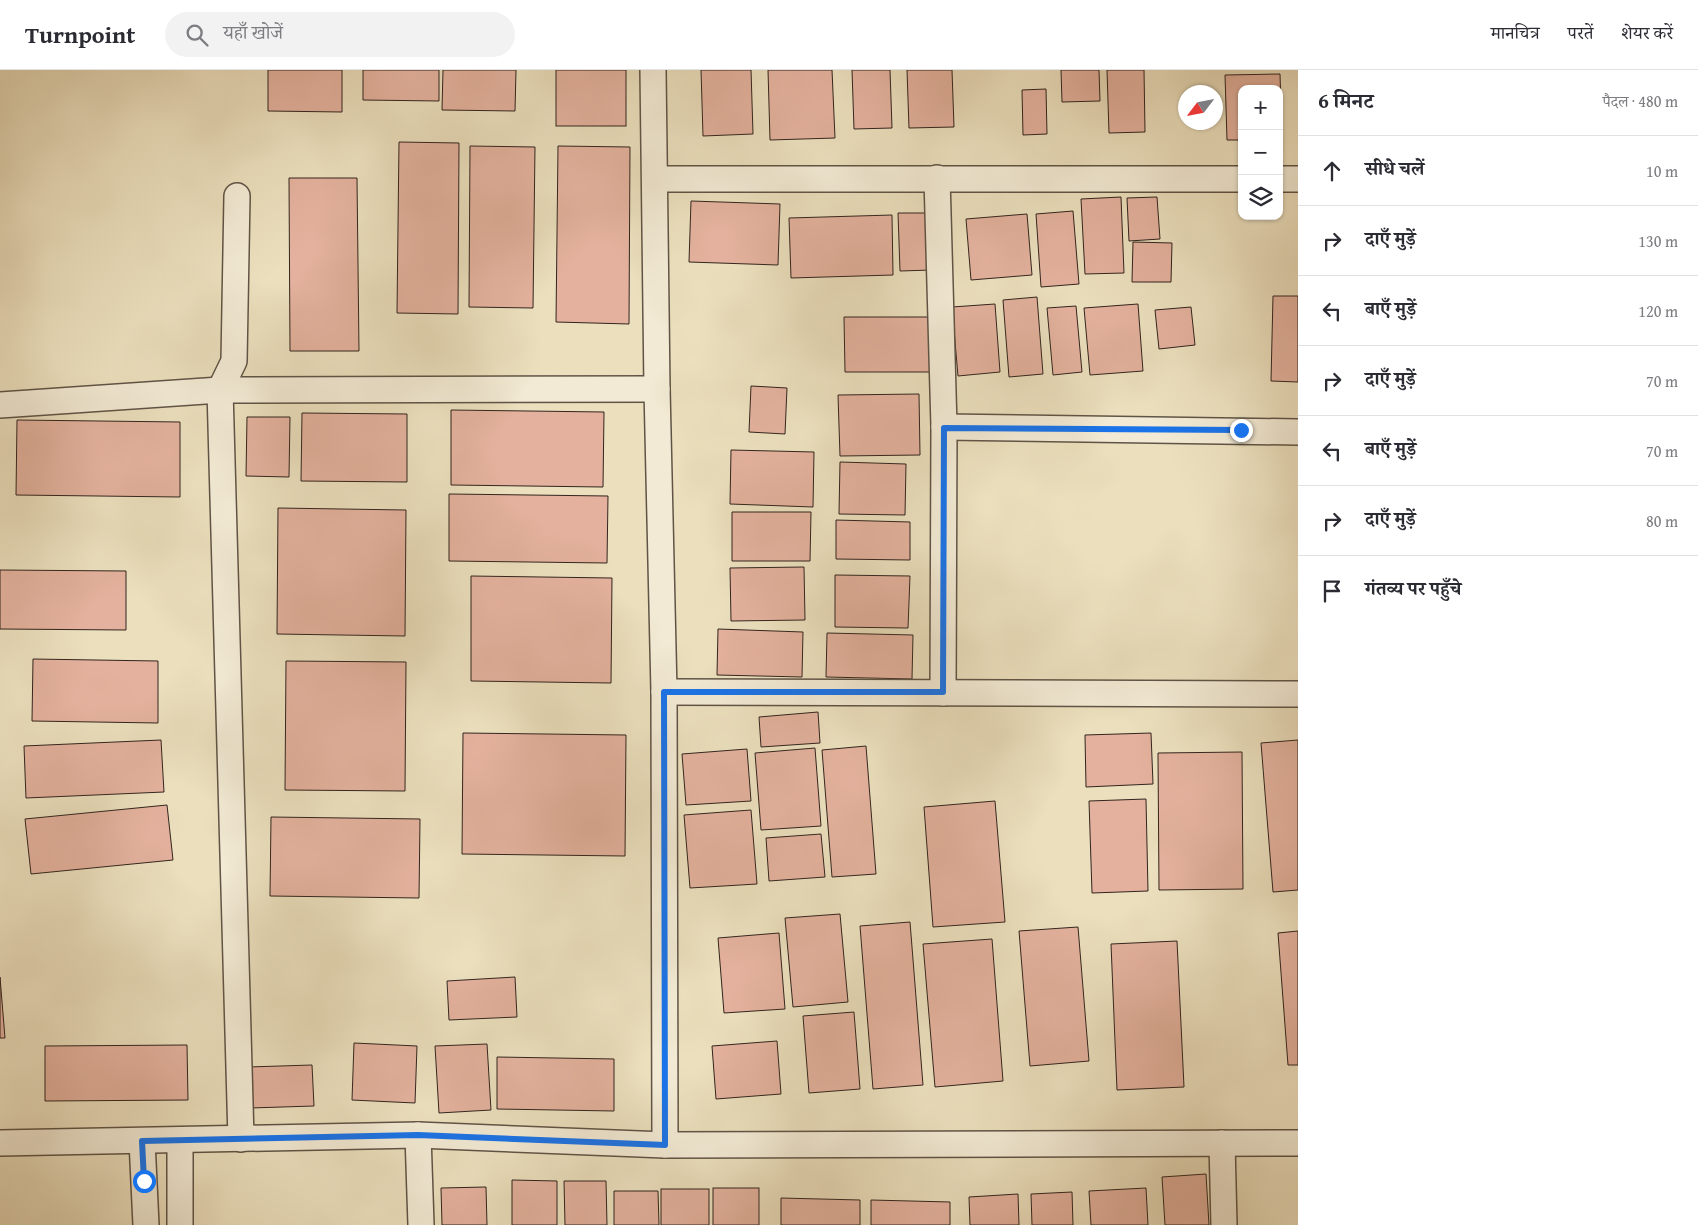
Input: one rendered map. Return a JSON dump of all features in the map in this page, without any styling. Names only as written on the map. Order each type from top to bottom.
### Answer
[{"type":"street","points":[[654,70],[657,389],[664,692],[665,1145]]},
{"type":"street","points":[[937,178],[944,428],[943,692]]},
{"type":"street","points":[[655,179],[1238,179]]},
{"type":"street","points":[[1283,179],[1298,179]]},
{"type":"street","points":[[237,196],[234,361],[220,390],[241,1139]]},
{"type":"street","points":[[0,405],[220,390],[657,389]]},
{"type":"street","points":[[944,428],[1298,432]]},
{"type":"street","points":[[664,692],[1298,694]]},
{"type":"street","points":[[418,1135],[421,1225]]},
{"type":"street","points":[[0,1143],[418,1135],[665,1145],[1298,1143]]},
{"type":"street","points":[[180,1140],[180,1225]]},
{"type":"street","points":[[142,1141],[146,1225]]},
{"type":"street","points":[[1222,1143],[1224,1225]]},
{"type":"building","points":[[268,70],[342,70],[342,112],[268,111]]},
{"type":"building","points":[[363,70],[439,70],[439,101],[363,100]]},
{"type":"building","points":[[443,70],[516,70],[515,111],[442,110]]},
{"type":"building","points":[[556,70],[626,70],[626,126],[556,126]]},
{"type":"building","points":[[701,70],[751,70],[753,134],[703,136]]},
{"type":"building","points":[[768,70],[832,70],[835,138],[770,140]]},
{"type":"building","points":[[852,70],[890,70],[892,128],[854,129]]},
{"type":"building","points":[[907,70],[952,70],[954,127],[909,128]]},
{"type":"building","points":[[1061,70],[1099,70],[1100,101],[1062,102]]},
{"type":"building","points":[[1107,70],[1144,70],[1145,132],[1109,133]]},
{"type":"building","points":[[1280,74],[1280,85],[1238,85],[1238,140],[1227,140],[1225,75]]},
{"type":"building","points":[[1046,89],[1047,134],[1023,135],[1022,90]]},
{"type":"building","points":[[399,142],[459,143],[458,314],[397,313]]},
{"type":"building","points":[[470,146],[535,147],[533,308],[469,307]]},
{"type":"building","points":[[558,146],[630,147],[629,324],[556,322]]},
{"type":"building","points":[[289,178],[357,178],[359,351],[290,351]]},
{"type":"building","points":[[1121,197],[1124,273],[1085,274],[1081,199]]},
{"type":"building","points":[[1157,197],[1160,239],[1129,241],[1127,198]]},
{"type":"building","points":[[691,201],[780,204],[778,265],[689,262]]},
{"type":"building","points":[[1073,211],[1079,284],[1041,287],[1036,214]]},
{"type":"building","points":[[898,213],[930,213],[932,270],[900,271]]},
{"type":"building","points":[[1027,214],[1032,275],[971,280],[966,219]]},
{"type":"building","points":[[892,215],[893,275],[791,278],[789,218]]},
{"type":"building","points":[[1133,242],[1172,243],[1171,282],[1132,282]]},
{"type":"building","points":[[1273,296],[1298,296],[1298,382],[1271,381]]},
{"type":"building","points":[[1037,297],[1043,374],[1009,377],[1003,300]]},
{"type":"building","points":[[995,304],[1000,372],[958,376],[952,307]]},
{"type":"building","points":[[1138,304],[1143,371],[1090,375],[1084,308]]},
{"type":"building","points":[[1076,306],[1082,372],[1053,375],[1047,308]]},
{"type":"building","points":[[1191,307],[1195,345],[1159,349],[1155,310]]},
{"type":"building","points":[[844,317],[933,317],[933,372],[845,372]]},
{"type":"building","points":[[751,386],[787,388],[785,434],[749,432]]},
{"type":"building","points":[[919,394],[920,455],[840,456],[838,395]]},
{"type":"building","points":[[451,410],[604,412],[603,487],[451,485]]},
{"type":"building","points":[[302,413],[407,414],[407,482],[301,481]]},
{"type":"building","points":[[247,417],[290,417],[289,477],[246,476]]},
{"type":"building","points":[[17,420],[180,422],[180,497],[16,495]]},
{"type":"building","points":[[731,450],[814,452],[813,507],[730,504]]},
{"type":"building","points":[[840,462],[906,464],[905,515],[839,514]]},
{"type":"building","points":[[449,494],[608,496],[607,563],[449,561]]},
{"type":"building","points":[[278,508],[406,510],[405,636],[277,634]]},
{"type":"building","points":[[732,512],[811,512],[810,561],[732,561]]},
{"type":"building","points":[[836,520],[910,522],[910,560],[836,559]]},
{"type":"building","points":[[804,567],[805,620],[731,621],[730,568]]},
{"type":"building","points":[[0,570],[126,571],[126,630],[0,629]]},
{"type":"building","points":[[835,575],[910,576],[908,628],[835,627]]},
{"type":"building","points":[[471,576],[612,578],[611,683],[471,681]]},
{"type":"building","points":[[718,629],[803,632],[802,677],[717,675]]},
{"type":"building","points":[[827,633],[913,635],[912,679],[826,677]]},
{"type":"building","points":[[33,659],[158,661],[158,723],[32,721]]},
{"type":"building","points":[[286,661],[406,662],[405,791],[285,790]]},
{"type":"building","points":[[818,712],[820,743],[761,747],[759,717]]},
{"type":"building","points":[[463,733],[626,735],[625,856],[462,854]]},
{"type":"building","points":[[1151,733],[1153,784],[1086,787],[1085,735]]},
{"type":"building","points":[[161,740],[164,792],[26,798],[24,746]]},
{"type":"building","points":[[1298,740],[1298,890],[1273,892],[1261,743]]},
{"type":"building","points":[[866,746],[876,874],[832,877],[822,750]]},
{"type":"building","points":[[815,748],[821,826],[761,830],[755,753]]},
{"type":"building","points":[[747,749],[751,801],[686,805],[682,754]]},
{"type":"building","points":[[1242,752],[1243,889],[1159,890],[1158,753]]},
{"type":"building","points":[[1146,799],[1148,891],[1092,893],[1089,801]]},
{"type":"building","points":[[995,801],[1005,922],[933,927],[924,807]]},
{"type":"building","points":[[167,805],[173,860],[31,874],[25,819]]},
{"type":"building","points":[[751,810],[757,884],[690,888],[684,815]]},
{"type":"building","points":[[271,817],[420,819],[419,898],[270,896]]},
{"type":"building","points":[[821,834],[825,877],[769,881],[766,838]]},
{"type":"building","points":[[840,914],[848,1002],[793,1007],[785,918]]},
{"type":"building","points":[[910,922],[923,1085],[873,1089],[860,926]]},
{"type":"building","points":[[1078,927],[1089,1061],[1030,1066],[1019,931]]},
{"type":"building","points":[[1298,931],[1298,1065],[1288,1065],[1278,933]]},
{"type":"building","points":[[779,933],[785,1009],[724,1013],[718,938]]},
{"type":"building","points":[[992,939],[1003,1081],[935,1087],[923,944]]},
{"type":"building","points":[[1177,941],[1184,1087],[1117,1090],[1111,944]]},
{"type":"building","points":[[0,977],[5,1038],[0,1038]]},
{"type":"building","points":[[515,977],[517,1017],[449,1020],[447,981]]},
{"type":"building","points":[[854,1012],[860,1089],[809,1093],[803,1016]]},
{"type":"building","points":[[777,1041],[781,1094],[716,1099],[712,1046]]},
{"type":"building","points":[[354,1043],[417,1046],[415,1103],[352,1100]]},
{"type":"building","points":[[487,1044],[491,1110],[439,1113],[435,1046]]},
{"type":"building","points":[[187,1045],[188,1100],[45,1101],[45,1046]]},
{"type":"building","points":[[497,1057],[614,1059],[614,1111],[497,1109]]},
{"type":"building","points":[[312,1065],[314,1106],[250,1108],[248,1067]]},
{"type":"building","points":[[1206,1174],[1209,1225],[1165,1225],[1162,1177]]},
{"type":"building","points":[[512,1180],[557,1181],[557,1225],[512,1225]]},
{"type":"building","points":[[564,1181],[606,1181],[607,1225],[565,1225]]},
{"type":"building","points":[[486,1187],[487,1225],[442,1225],[441,1188]]},
{"type":"building","points":[[713,1188],[759,1188],[759,1225],[713,1225]]},
{"type":"building","points":[[1146,1188],[1148,1225],[1091,1225],[1089,1191]]},
{"type":"building","points":[[661,1189],[709,1189],[709,1225],[661,1225]]},
{"type":"building","points":[[614,1191],[658,1191],[659,1225],[614,1225]]},
{"type":"building","points":[[1072,1192],[1073,1225],[1032,1225],[1031,1194]]},
{"type":"building","points":[[1018,1194],[1019,1225],[970,1225],[969,1197]]},
{"type":"building","points":[[781,1198],[860,1200],[860,1225],[781,1225]]},
{"type":"building","points":[[871,1200],[950,1202],[950,1225],[871,1225]]},
{"type":"route","points":[[144,1181],[142,1141],[418,1135],[665,1145],[664,692],[943,692],[944,428],[1241,430]]}]
